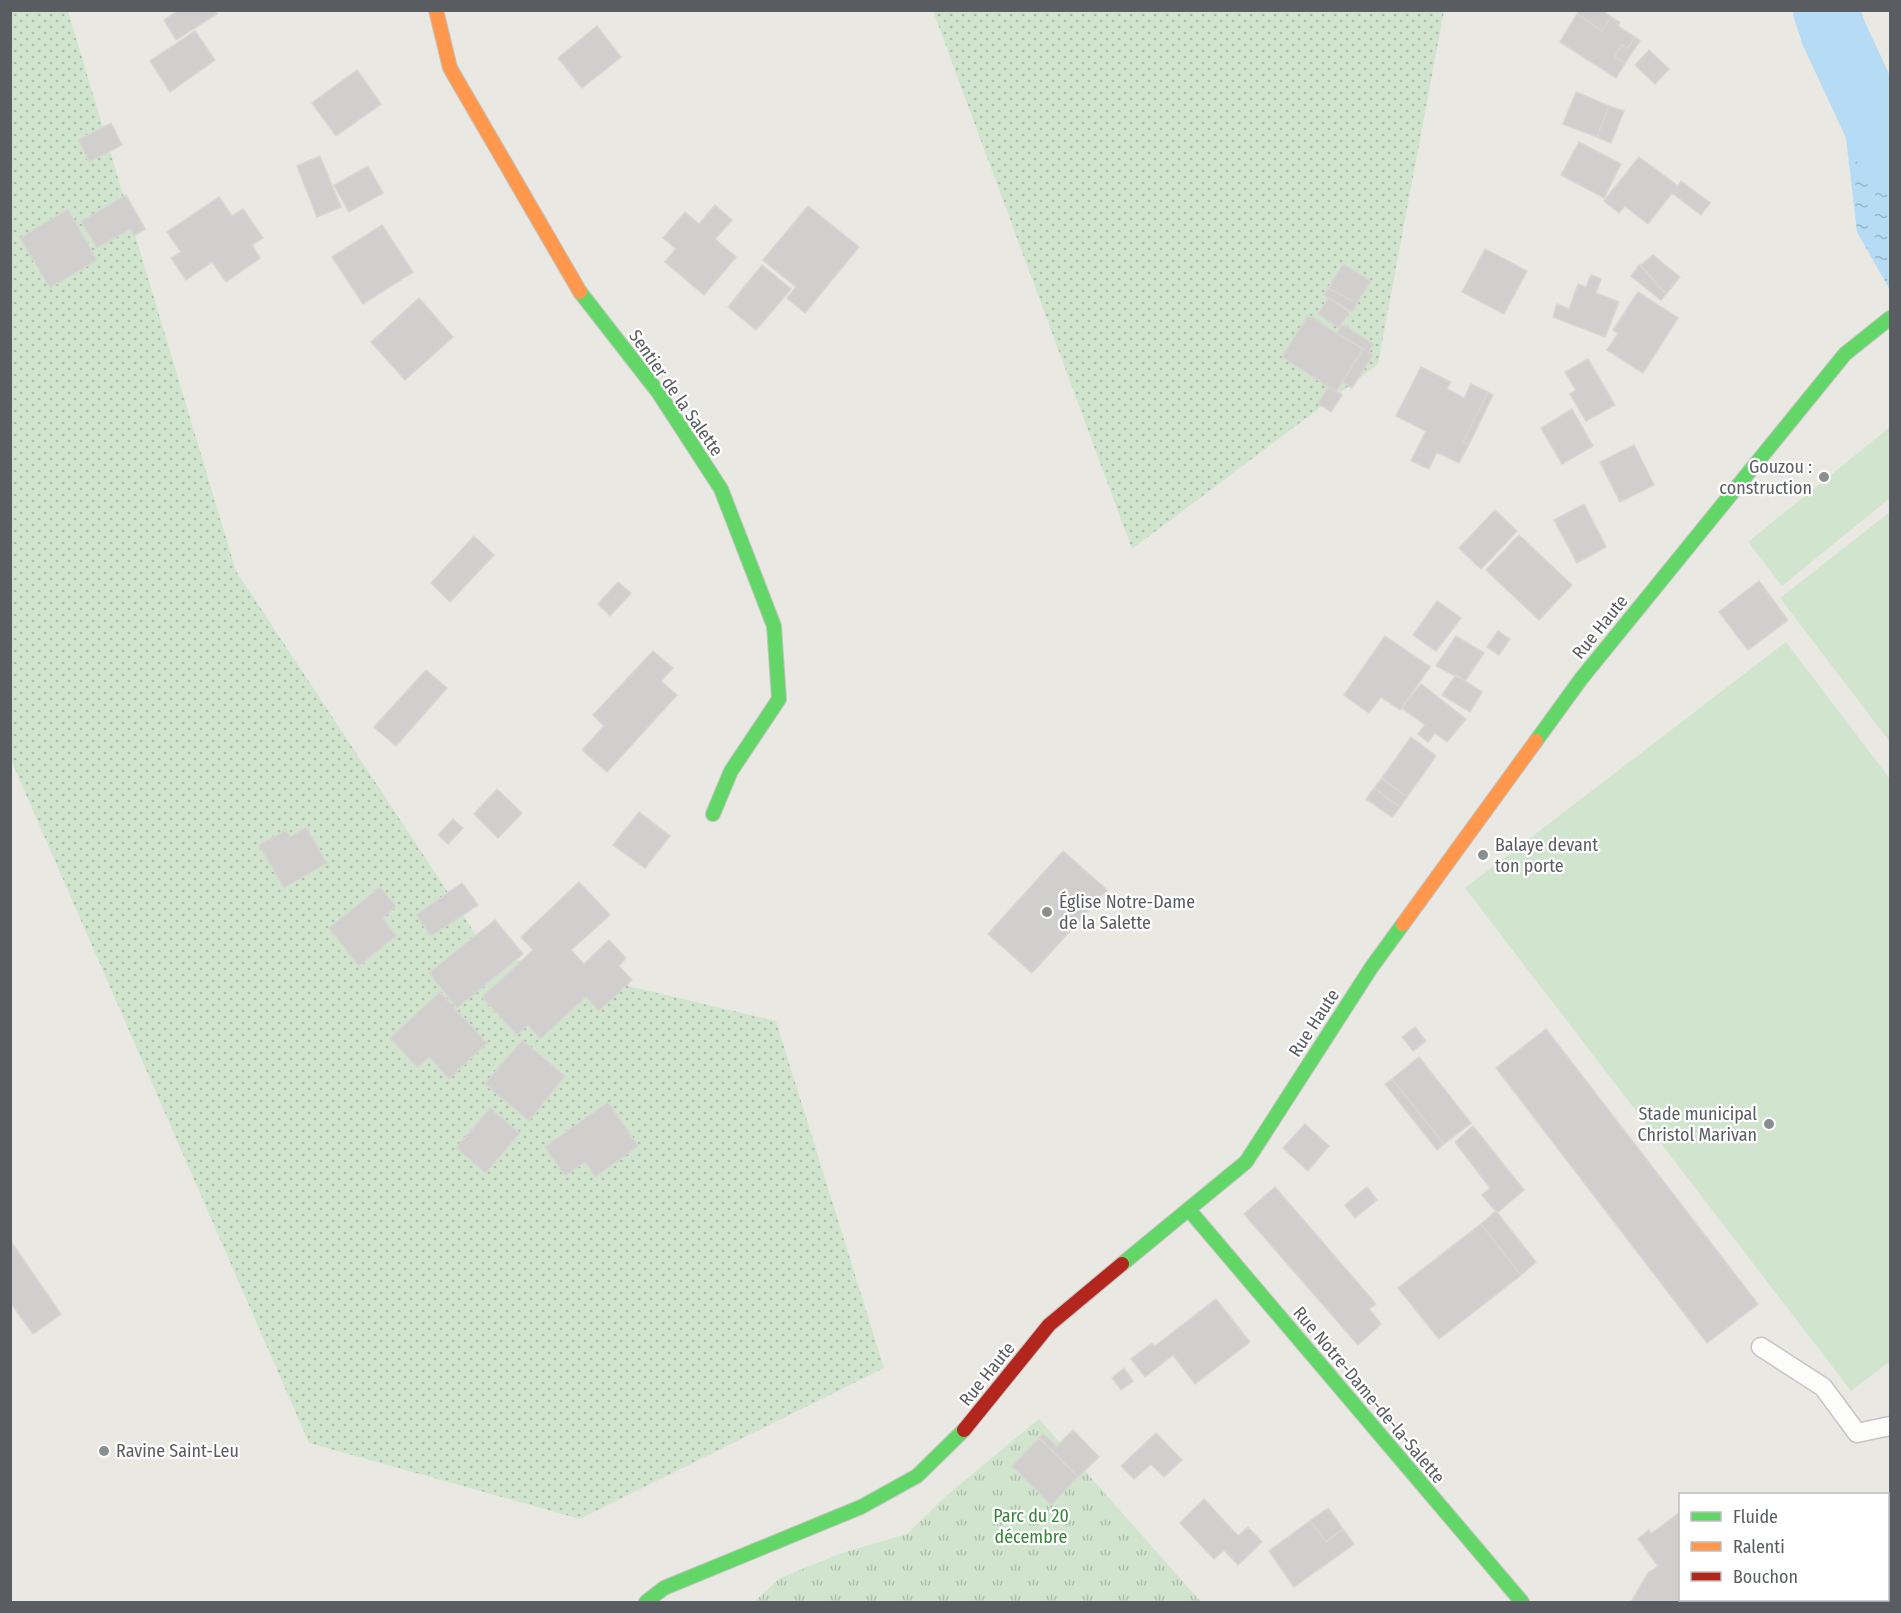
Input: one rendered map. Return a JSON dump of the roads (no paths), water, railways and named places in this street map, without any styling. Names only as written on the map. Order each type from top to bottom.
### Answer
[{"type":"main road","name":"Sentier de la Salette","points":[[436,10],[450,68],[581,294],[658,392],[721,489],[774,626],[778,699],[731,771],[713,814]]},
{"type":"main road","name":"Rue Haute","points":[[646,1602],[664,1588],[861,1507],[917,1476],[968,1426],[1049,1325],[1190,1211],[1246,1162],[1371,968],[1581,679],[1845,354],[1890,318]]},
{"type":"main road","name":"Rue Notre-Dame-de-la-Salette","points":[[1190,1211],[1522,1602]]},
{"type":"lane","points":[[1761,1347],[1823,1387],[1857,1433],[1890,1426]]},
{"type":"water","points":[[1834,34],[1890,106],[1890,290],[1857,232]]},
{"type":"waterway","points":[[1826,10],[1834,34],[1890,154]]},
{"type":"place","name":"Gouzou : construction","points":[[1824,477]]},
{"type":"place","name":"Balaye devant ton porte","points":[[1483,855]]},
{"type":"place","name":"Église Notre-Dame de la Salette","points":[[1047,912]]},
{"type":"place","name":"Stade municipal Christol Marivan","points":[[1769,1124]]},
{"type":"place","name":"Ravine Saint-Leu","points":[[104,1451]]},
{"type":"park label","name":"Parc du 20 décembre","points":[[1031,1526]]}]
